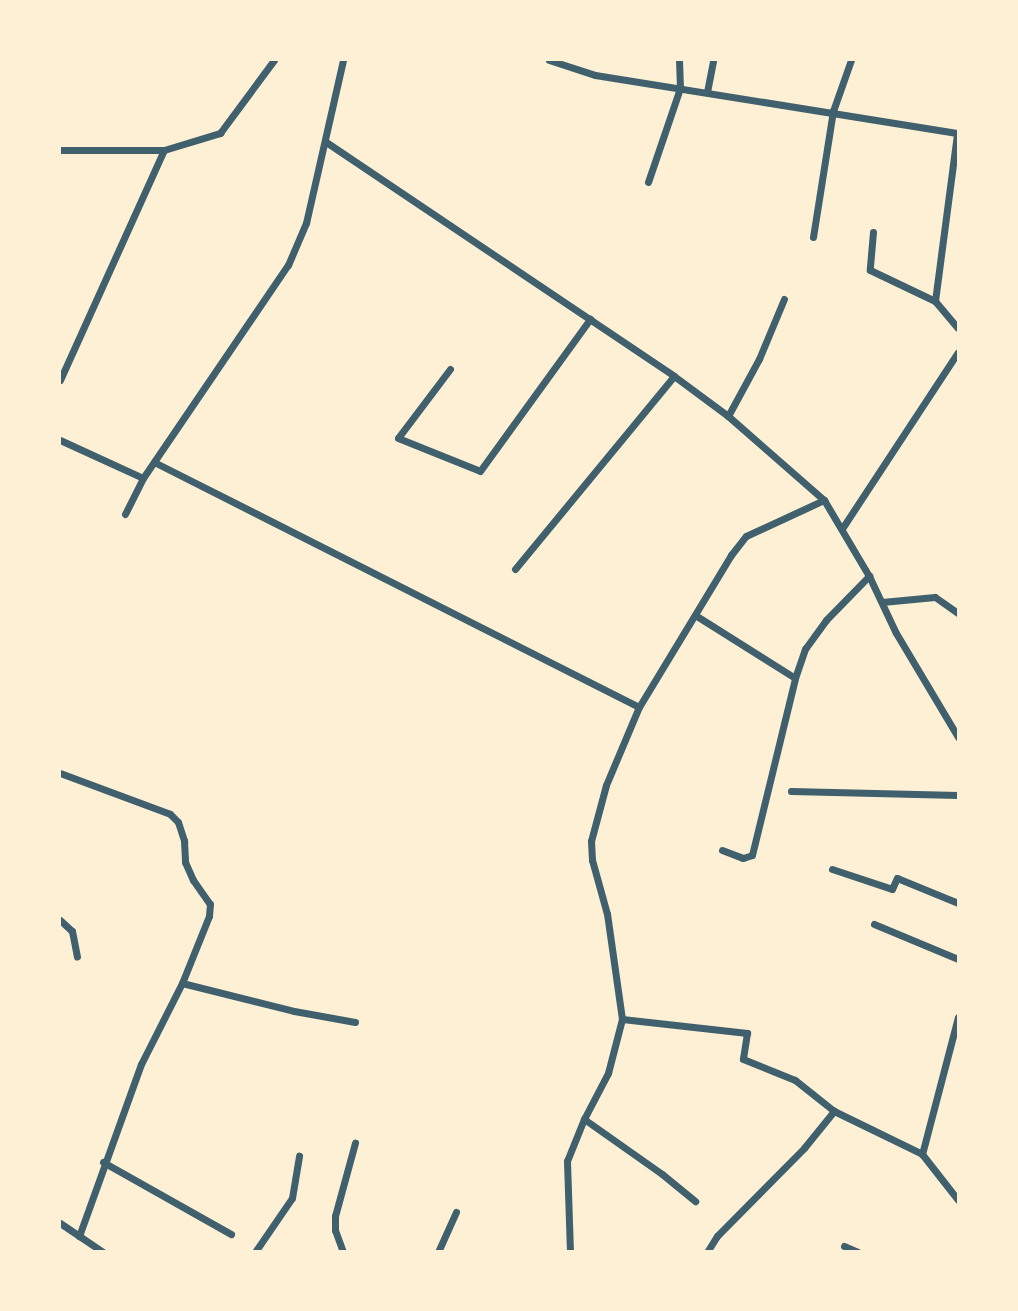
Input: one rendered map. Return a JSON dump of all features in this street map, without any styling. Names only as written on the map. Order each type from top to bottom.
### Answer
[{"type":"street","points":[[60,150],[164,150],[220,134],[274,60]]},
{"type":"street","points":[[125,514],[143,478],[288,265],[306,223],[343,60]]},
{"type":"street","points":[[549,60],[595,75],[958,133],[934,301]]},
{"type":"street","points":[[648,182],[680,88],[679,60]]},
{"type":"street","points":[[707,92],[713,60]]},
{"type":"street","points":[[813,237],[833,111],[851,60]]},
{"type":"street","points":[[326,142],[674,376],[728,416],[824,500],[843,527],[896,633],[958,737]]},
{"type":"street","points":[[60,380],[164,150]]},
{"type":"street","points":[[873,232],[870,270],[934,301],[958,328]]},
{"type":"street","points":[[728,416],[759,359],[784,299]]},
{"type":"street","points":[[450,369],[398,438],[480,471],[590,319]]},
{"type":"street","points":[[843,527],[958,352]]},
{"type":"street","points":[[515,569],[674,376]]},
{"type":"street","points":[[60,440],[143,478]]},
{"type":"street","points":[[154,462],[639,707]]},
{"type":"street","points":[[569,1251],[567,1161],[584,1119],[608,1073],[622,1019],[607,914],[592,860],[591,841],[606,785],[639,707],[731,555],[746,536],[824,500]]},
{"type":"street","points":[[722,850],[743,858],[752,855],[795,678],[805,649],[825,620],[869,576]]},
{"type":"street","points":[[882,603],[935,597],[958,613]]},
{"type":"street","points":[[695,615],[795,678]]},
{"type":"street","points":[[60,774],[170,814],[178,822],[184,841],[185,862],[193,880],[210,904],[209,916],[182,983],[141,1064],[103,1162],[79,1236]]},
{"type":"street","points":[[791,791],[958,795]]},
{"type":"street","points":[[832,869],[892,889],[897,878],[958,903]]},
{"type":"street","points":[[60,919],[72,931],[77,957]]},
{"type":"street","points":[[874,924],[958,959]]},
{"type":"street","points":[[182,983],[294,1011],[355,1022]]},
{"type":"street","points":[[922,1154],[958,1017]]},
{"type":"street","points":[[622,1019],[747,1033],[743,1059],[796,1080],[834,1111],[922,1154],[958,1200]]},
{"type":"street","points":[[707,1251],[717,1236],[804,1148],[834,1111]]},
{"type":"street","points":[[584,1119],[662,1174],[695,1201]]},
{"type":"street","points":[[343,1251],[335,1230],[335,1216],[355,1143]]},
{"type":"street","points":[[255,1251],[292,1198],[299,1156]]},
{"type":"street","points":[[103,1162],[231,1234]]},
{"type":"street","points":[[439,1251],[456,1212]]},
{"type":"street","points":[[60,1223],[103,1251]]},
{"type":"street","points":[[844,1245],[858,1251]]}]
